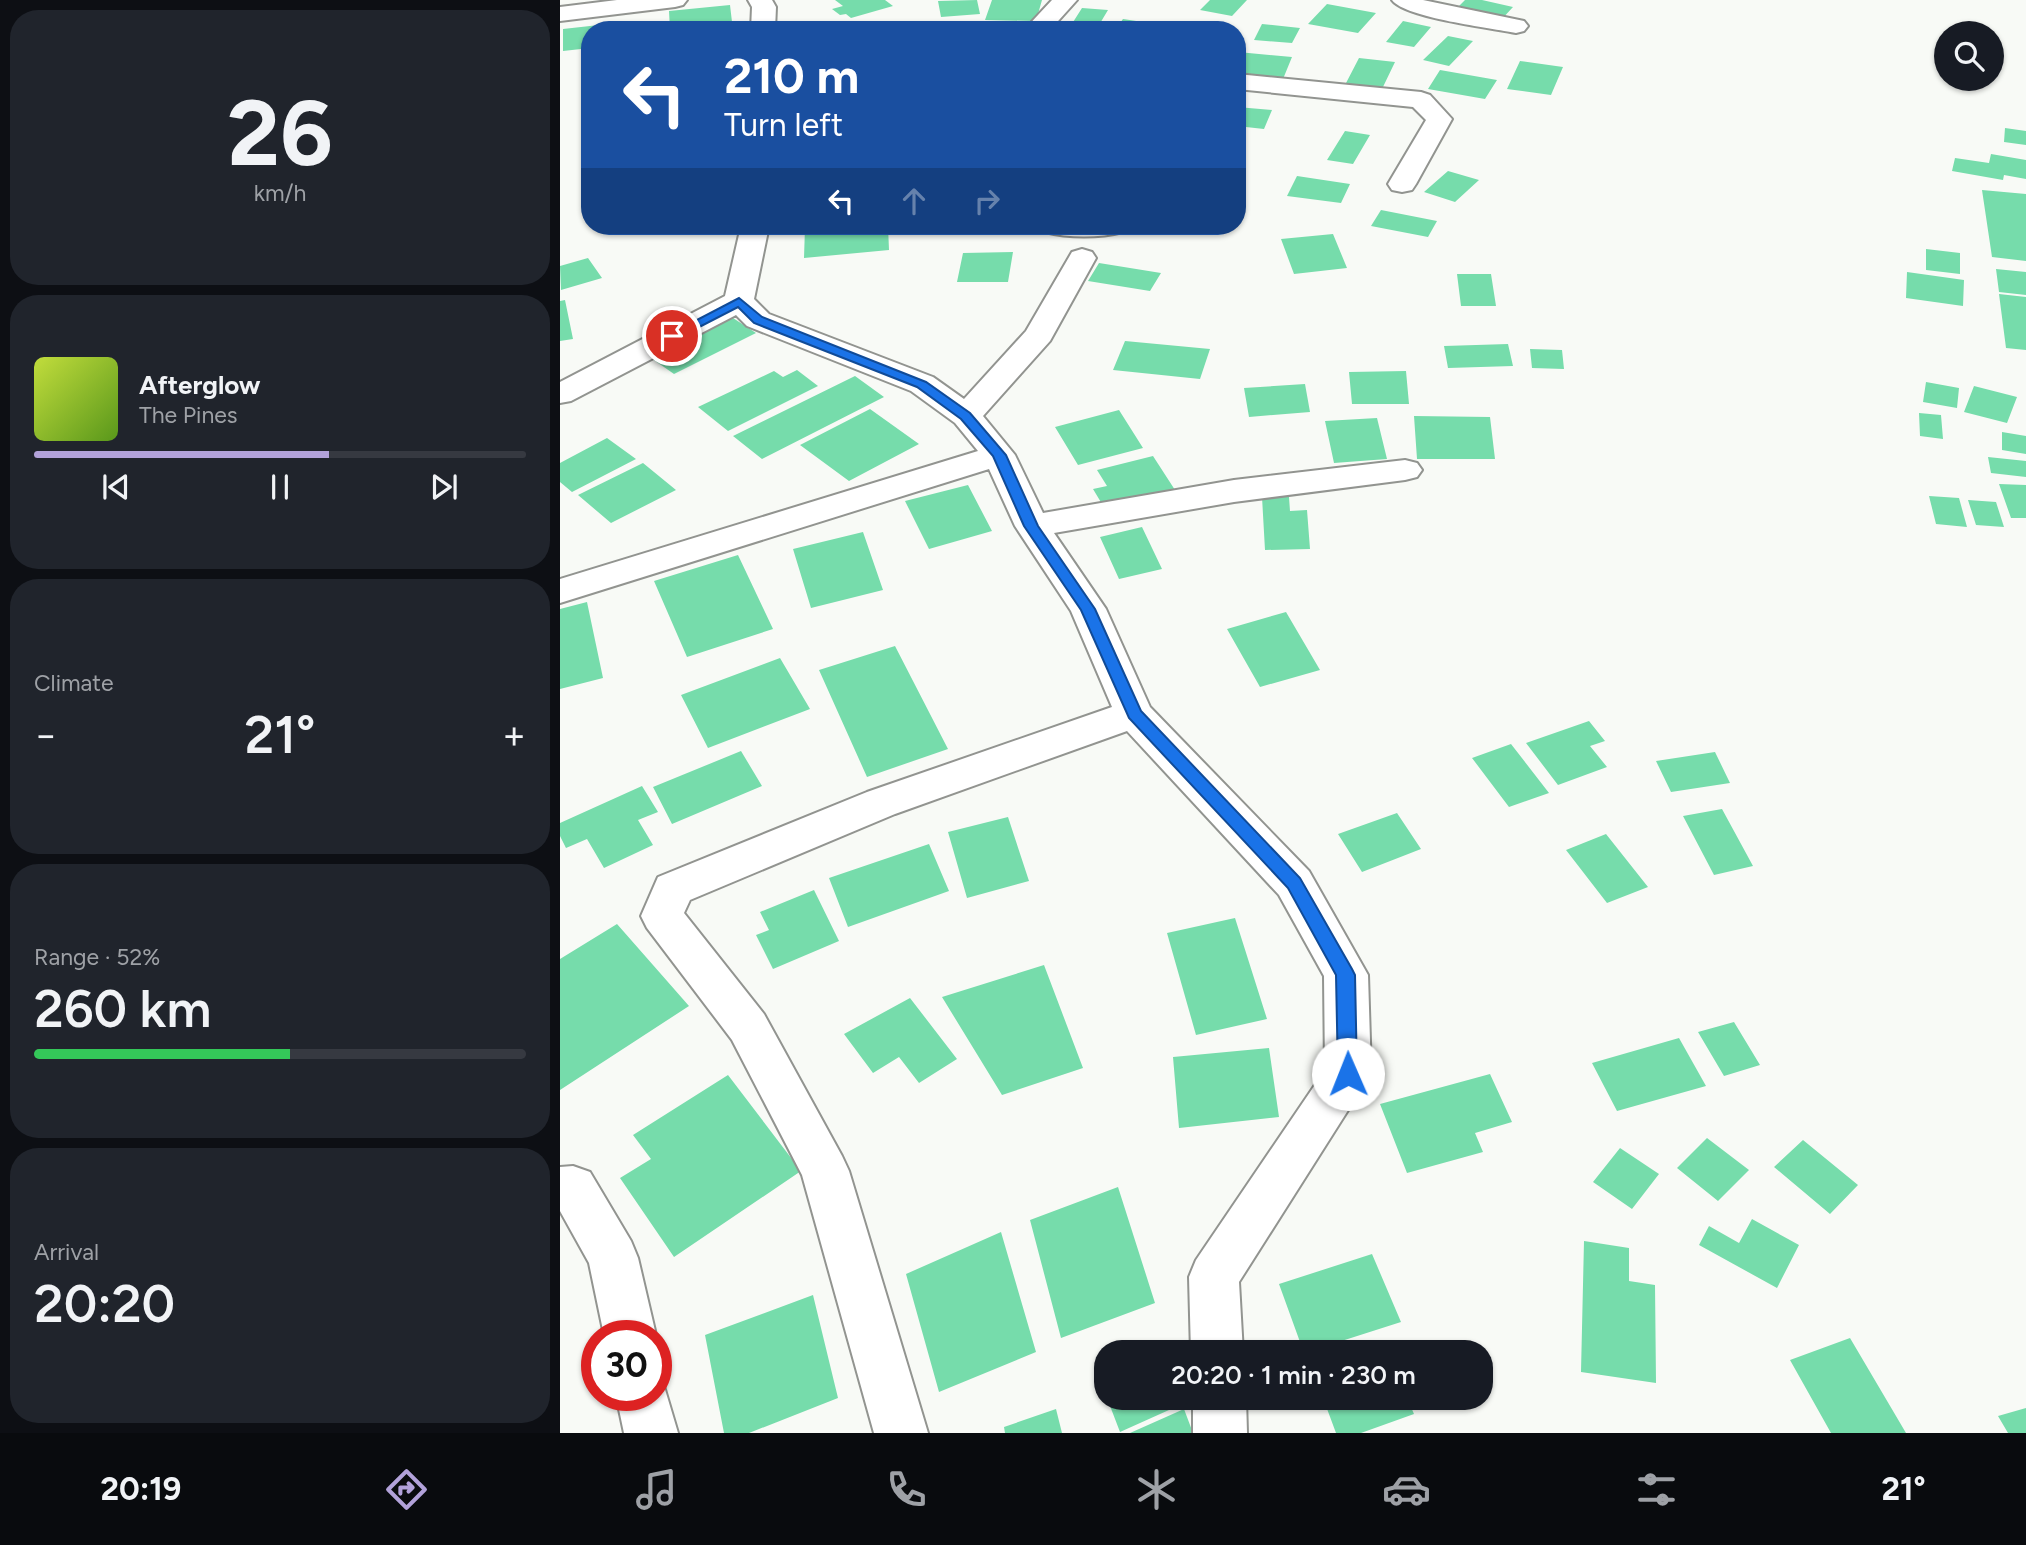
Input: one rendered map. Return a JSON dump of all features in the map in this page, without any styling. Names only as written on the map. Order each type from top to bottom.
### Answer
[{"type":"street","points":[[560,14],[675,0]]},
{"type":"street","points":[[760,0],[764,6],[763,21]]},
{"type":"street","points":[[1045,21],[1065,0]]},
{"type":"street","points":[[1404,0],[1422,8],[1516,26]]},
{"type":"street","points":[[1246,82],[1421,100],[1439,118],[1402,184]]},
{"type":"street","points":[[739,301],[753,235]]},
{"type":"street","points":[[966,416],[1039,335],[1082,258]]},
{"type":"street","points":[[560,394],[739,301]]},
{"type":"street","points":[[739,301],[758,320],[922,384],[966,416],[999,455],[1032,526],[1088,609],[1134,714],[1294,883],[1346,975],[1348,1074],[1214,1277],[1216,1340]]},
{"type":"street","points":[[560,591],[999,455]]},
{"type":"street","points":[[1032,526],[1234,491],[1405,470]]},
{"type":"street","points":[[901,1433],[825,1171],[748,1027],[662,916],[673,889],[881,803],[1134,714]]},
{"type":"street","points":[[560,1189],[573,1188],[613,1258],[627,1320]]},
{"type":"street","points":[[1219,1410],[1220,1433]]},
{"type":"street","points":[[646,1411],[651,1433]]},
{"type":"building","points":[[835,0],[885,0],[893,6],[851,18],[832,9],[843,6]]},
{"type":"building","points":[[977,0],[980,14],[941,17],[938,1]]},
{"type":"building","points":[[992,0],[1042,0],[1036,21],[985,20]]},
{"type":"building","points":[[1210,0],[1247,0],[1232,16],[1200,10]]},
{"type":"building","points":[[1465,0],[1482,0],[1513,7],[1501,20],[1455,10]]},
{"type":"building","points":[[1327,4],[1376,13],[1358,33],[1308,24]]},
{"type":"building","points":[[730,5],[732,21],[670,21],[669,11]]},
{"type":"building","points":[[1082,8],[1108,10],[1101,21],[1074,21]]},
{"type":"building","points":[[1403,21],[1431,27],[1414,47],[1386,42]]},
{"type":"building","points":[[1262,24],[1300,28],[1292,43],[1254,40]]},
{"type":"building","points":[[581,27],[581,49],[563,51],[563,29]]},
{"type":"building","points":[[1448,36],[1473,41],[1449,66],[1423,60]]},
{"type":"building","points":[[1246,53],[1292,57],[1283,79],[1246,75]]},
{"type":"building","points":[[1359,58],[1395,62],[1382,89],[1345,85]]},
{"type":"building","points":[[1520,61],[1563,67],[1551,95],[1507,89]]},
{"type":"building","points":[[1440,70],[1497,80],[1485,99],[1428,89]]},
{"type":"building","points":[[1246,108],[1272,110],[1264,129],[1246,127]]},
{"type":"building","points":[[2005,128],[2026,131],[2026,145],[2004,142]]},
{"type":"building","points":[[1345,131],[1370,135],[1353,164],[1327,160]]},
{"type":"building","points":[[1991,154],[2026,160],[2026,179],[2004,175],[2003,180],[1952,171],[1955,158],[1989,163]]},
{"type":"building","points":[[1448,171],[1479,180],[1455,202],[1424,192]]},
{"type":"building","points":[[1297,176],[1350,184],[1341,203],[1287,196]]},
{"type":"building","points":[[1982,190],[2026,194],[2026,261],[1992,257]]},
{"type":"building","points":[[1381,210],[1437,221],[1428,237],[1371,226]]},
{"type":"building","points":[[1333,234],[1347,268],[1294,274],[1281,239]]},
{"type":"building","points":[[805,235],[888,235],[889,250],[804,258]]},
{"type":"building","points":[[1926,249],[1960,253],[1960,274],[1926,270]]},
{"type":"building","points":[[1013,252],[1008,282],[957,282],[963,253]]},
{"type":"building","points":[[588,258],[602,278],[561,290],[560,266]]},
{"type":"building","points":[[1099,263],[1161,273],[1150,291],[1088,281]]},
{"type":"building","points":[[1996,269],[2026,272],[2026,295],[1999,292]]},
{"type":"building","points":[[1907,272],[1964,280],[1963,306],[1906,298]]},
{"type":"building","points":[[1457,274],[1491,274],[1496,306],[1461,306]]},
{"type":"building","points":[[1999,294],[2026,297],[2026,350],[2006,348]]},
{"type":"building","points":[[565,300],[573,339],[560,341],[560,301]]},
{"type":"building","points":[[733,318],[756,333],[674,374],[651,358]]},
{"type":"building","points":[[1125,341],[1210,349],[1200,379],[1113,370]]},
{"type":"building","points":[[1508,344],[1513,366],[1448,368],[1444,346]]},
{"type":"building","points":[[1530,349],[1562,350],[1564,369],[1532,368]]},
{"type":"building","points":[[797,370],[818,386],[728,431],[698,407],[774,371],[783,377]]},
{"type":"building","points":[[1406,371],[1409,404],[1352,404],[1349,372]]},
{"type":"building","points":[[855,376],[884,397],[762,459],[733,436]]},
{"type":"building","points":[[1926,382],[1959,388],[1957,408],[1923,402]]},
{"type":"building","points":[[1305,384],[1310,412],[1249,417],[1244,388]]},
{"type":"building","points":[[1974,386],[2017,397],[2007,423],[1964,412]]},
{"type":"building","points":[[870,409],[919,444],[849,481],[800,445]]},
{"type":"building","points":[[1119,410],[1143,448],[1078,465],[1055,427]]},
{"type":"building","points":[[1919,413],[1941,415],[1943,439],[1920,436]]},
{"type":"building","points":[[1414,416],[1490,417],[1495,459],[1417,459]]},
{"type":"building","points":[[1377,418],[1387,459],[1334,463],[1325,421]]},
{"type":"building","points":[[2002,432],[2026,436],[2026,454],[2002,450]]},
{"type":"building","points":[[607,438],[636,459],[572,492],[560,482],[560,463]]},
{"type":"building","points":[[1153,456],[1175,490],[1105,509],[1093,489],[1107,486],[1097,470]]},
{"type":"building","points":[[1988,457],[2026,461],[2026,477],[1991,473]]},
{"type":"building","points":[[643,463],[676,490],[611,523],[578,495]]},
{"type":"building","points":[[1999,484],[2026,485],[2026,518],[2011,518]]},
{"type":"building","points":[[968,485],[992,531],[929,549],[905,501]]},
{"type":"building","points":[[1929,496],[1959,498],[1967,527],[1936,524]]},
{"type":"building","points":[[1262,497],[1289,497],[1290,511],[1307,510],[1310,549],[1265,550]]},
{"type":"building","points":[[1968,500],[1996,502],[2004,527],[1976,525]]},
{"type":"building","points":[[1142,527],[1162,569],[1119,579],[1100,537]]},
{"type":"building","points":[[863,532],[883,590],[811,608],[793,549]]},
{"type":"building","points":[[738,555],[773,629],[687,657],[654,581]]},
{"type":"building","points":[[587,602],[603,678],[560,689],[560,609]]},
{"type":"building","points":[[1286,612],[1320,670],[1260,687],[1227,629]]},
{"type":"building","points":[[895,646],[948,749],[867,777],[819,670]]},
{"type":"building","points":[[780,658],[810,709],[708,748],[681,695]]},
{"type":"building","points":[[1589,721],[1605,741],[1590,746],[1607,767],[1558,785],[1526,743]]},
{"type":"building","points":[[1511,744],[1549,793],[1509,807],[1472,758]]},
{"type":"building","points":[[741,751],[762,786],[672,824],[653,787]]},
{"type":"building","points":[[1715,752],[1730,783],[1671,792],[1656,761]]},
{"type":"building","points":[[642,786],[658,812],[638,820],[653,845],[604,868],[587,839],[566,848],[560,836],[560,823]]},
{"type":"building","points":[[1722,809],[1753,866],[1714,875],[1683,816]]},
{"type":"building","points":[[1397,813],[1421,849],[1362,872],[1338,834]]},
{"type":"building","points":[[1008,817],[1029,881],[967,898],[948,832]]},
{"type":"building","points":[[1606,834],[1648,887],[1607,903],[1566,850]]},
{"type":"building","points":[[929,844],[949,891],[848,927],[829,878]]},
{"type":"building","points":[[814,890],[839,941],[773,969],[756,935],[769,930],[760,912]]},
{"type":"building","points":[[1235,918],[1267,1019],[1196,1035],[1167,933]]},
{"type":"building","points":[[617,924],[689,1006],[560,1090],[560,959]]},
{"type":"building","points":[[1044,965],[1083,1068],[1002,1095],[942,997]]},
{"type":"building","points":[[910,998],[957,1059],[919,1083],[899,1057],[873,1073],[844,1034]]},
{"type":"building","points":[[1734,1022],[1760,1065],[1724,1076],[1698,1032]]},
{"type":"building","points":[[1679,1038],[1706,1086],[1617,1111],[1592,1063]]},
{"type":"building","points":[[1269,1048],[1279,1117],[1179,1128],[1173,1057]]},
{"type":"building","points":[[1490,1074],[1512,1122],[1475,1133],[1483,1152],[1407,1173],[1380,1104]]},
{"type":"building","points":[[728,1075],[801,1171],[674,1257],[620,1178],[651,1159],[633,1135]]},
{"type":"building","points":[[1707,1138],[1749,1170],[1718,1201],[1677,1168]]},
{"type":"building","points":[[1803,1140],[1858,1185],[1830,1214],[1774,1167]]},
{"type":"building","points":[[1620,1148],[1659,1174],[1632,1209],[1593,1182]]},
{"type":"building","points":[[1118,1187],[1155,1303],[1061,1338],[1030,1220]]},
{"type":"building","points":[[1752,1219],[1799,1245],[1777,1288],[1699,1245],[1709,1226],[1739,1243]]},
{"type":"building","points":[[1001,1232],[1036,1352],[939,1392],[906,1274]]},
{"type":"building","points":[[1584,1241],[1629,1248],[1629,1281],[1655,1285],[1656,1383],[1581,1372]]},
{"type":"building","points":[[1372,1254],[1401,1322],[1345,1340],[1299,1340],[1279,1284]]},
{"type":"building","points":[[813,1295],[838,1398],[749,1433],[724,1433],[705,1335]]},
{"type":"building","points":[[1850,1338],[1906,1433],[1831,1433],[1790,1360]]},
{"type":"building","points":[[2026,1408],[2026,1433],[2008,1433],[1998,1416]]},
{"type":"building","points":[[1056,1409],[1062,1433],[1005,1433],[1004,1427]]},
{"type":"building","points":[[1112,1410],[1169,1410],[1120,1432]]},
{"type":"building","points":[[1184,1410],[1193,1433],[1130,1433]]},
{"type":"building","points":[[1327,1410],[1412,1410],[1414,1414],[1361,1433],[1336,1433]]},
{"type":"route","points":[[672,336],[739,301],[758,320],[922,384],[966,416],[999,455],[1032,526],[1088,609],[1134,714],[1294,883],[1346,975],[1348,1074]]}]
